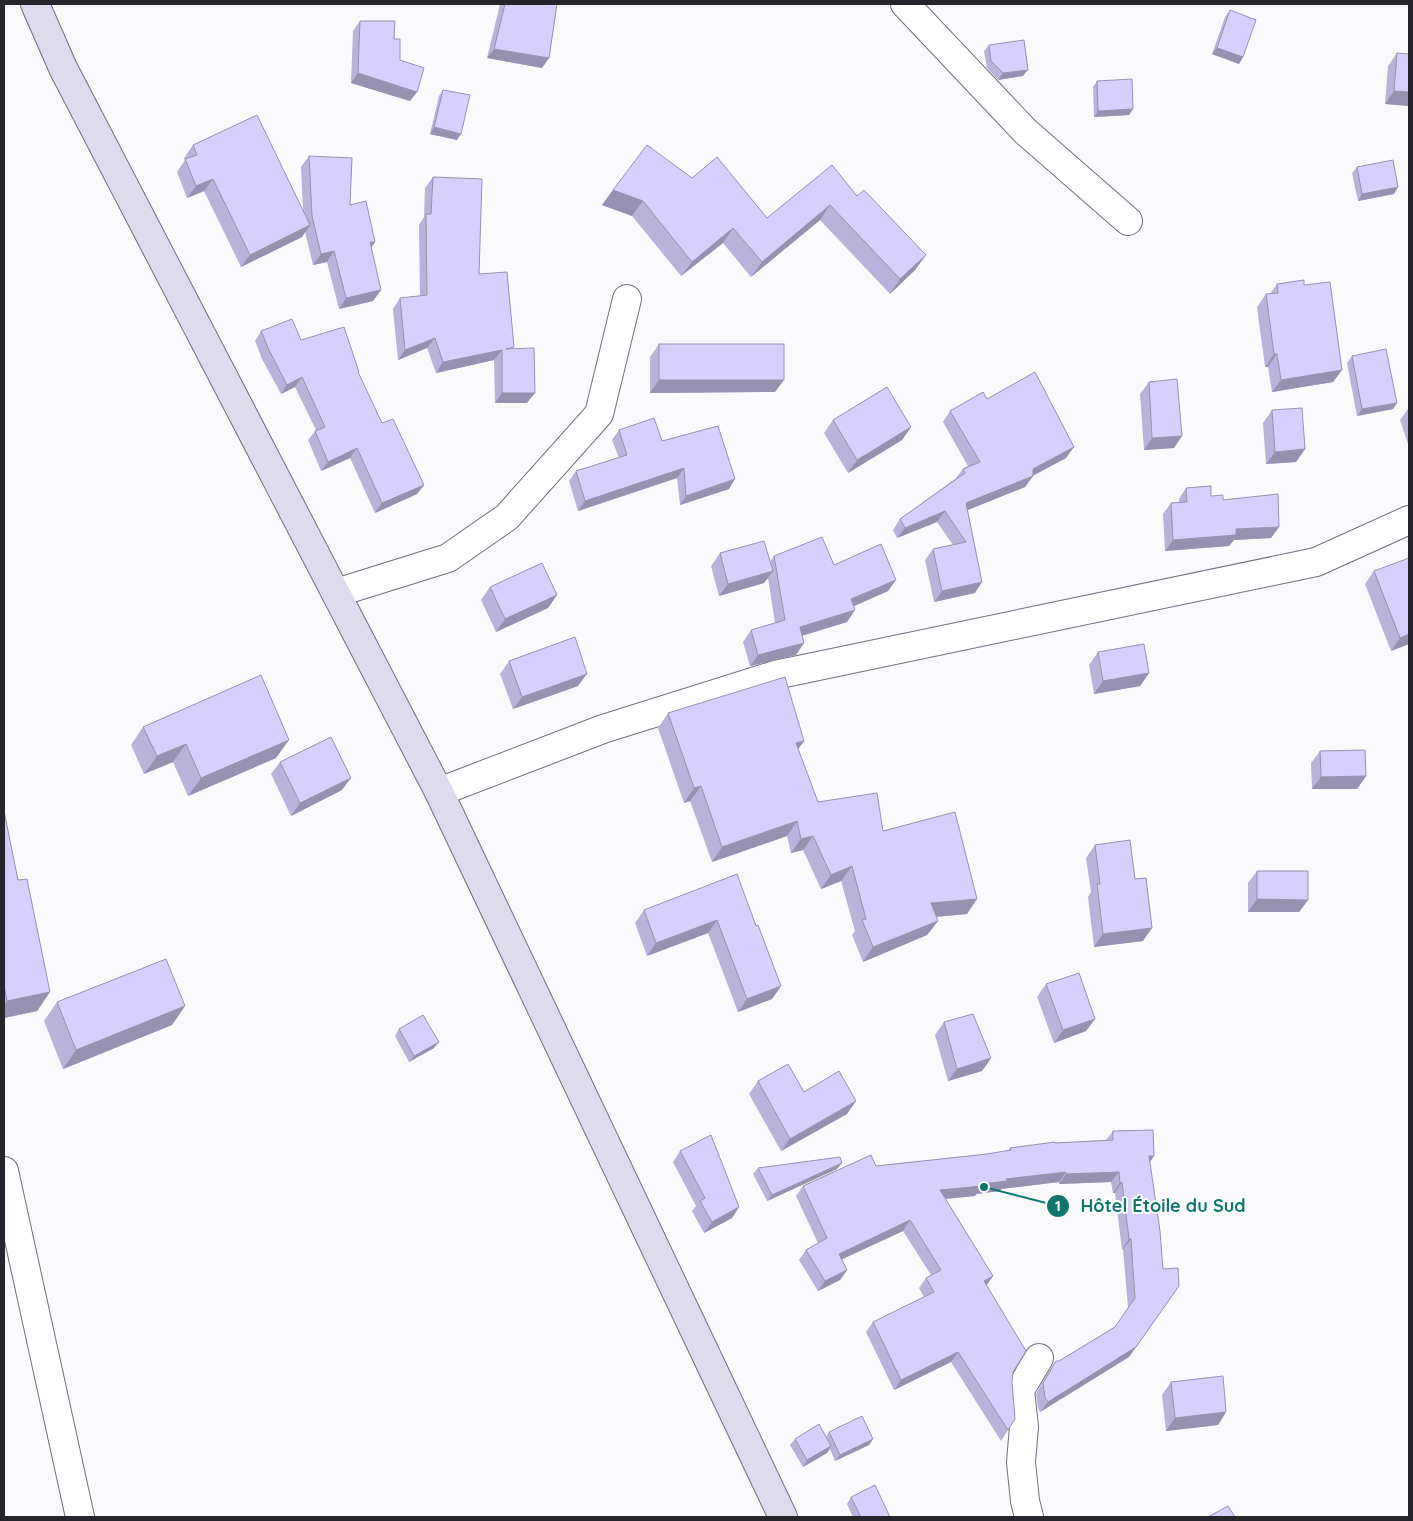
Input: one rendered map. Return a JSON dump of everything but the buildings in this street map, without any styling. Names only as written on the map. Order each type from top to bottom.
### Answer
[{"type":"main road","points":[[35,4],[63,68],[439,792],[783,1517]]},
{"type":"street","points":[[905,4],[1025,131],[1128,221]]},
{"type":"street","points":[[336,593],[448,558],[507,517],[599,414],[627,299]]},
{"type":"street","points":[[439,792],[603,729],[775,675],[1316,562],[1409,520]]},
{"type":"street","points":[[4,1171],[80,1517]]},
{"type":"street","points":[[1030,1517],[1024,1501],[1021,1462],[1024,1427],[1020,1390],[1039,1358]]},
{"type":"place","name":"Hôtel Étoile du Sud","points":[[984,1187]]}]
